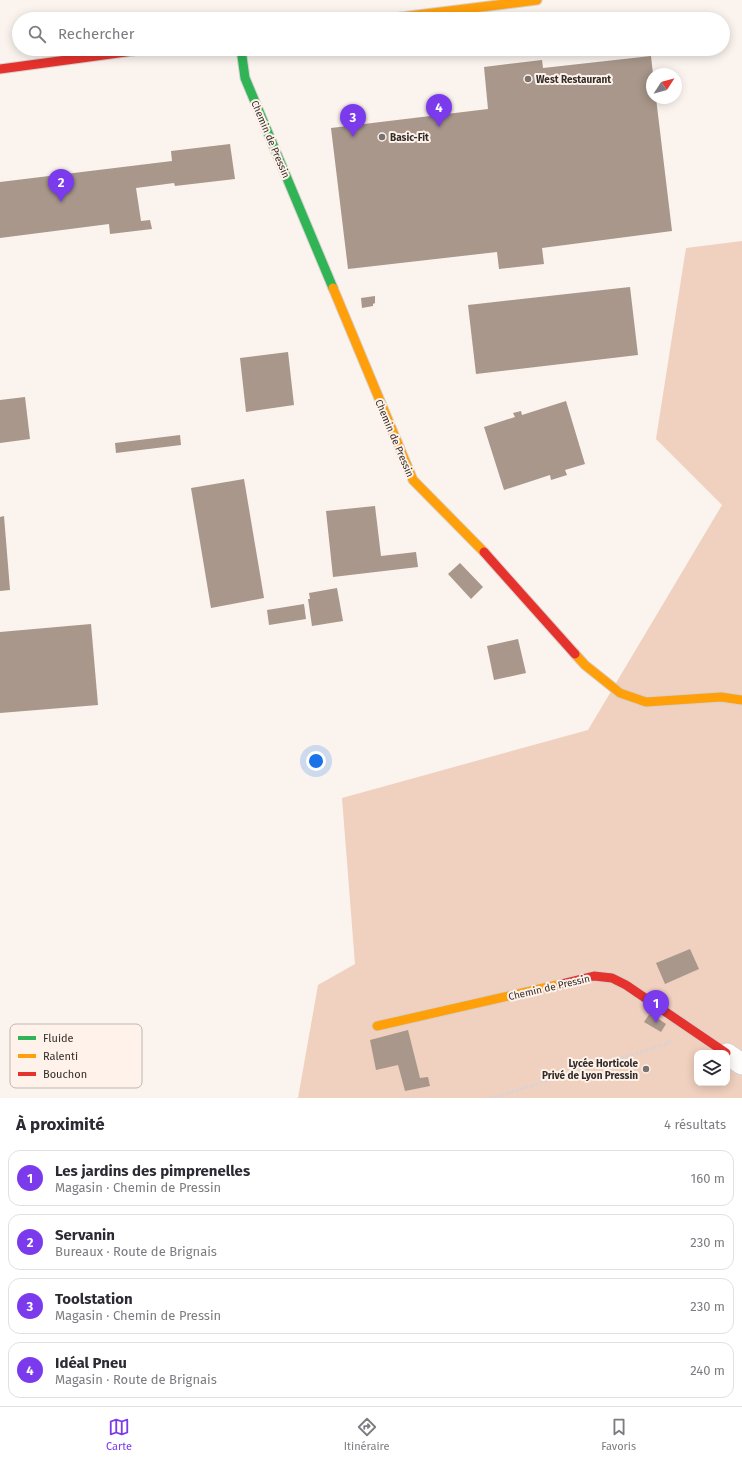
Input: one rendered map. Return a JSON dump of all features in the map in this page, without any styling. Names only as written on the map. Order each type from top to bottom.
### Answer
[{"type":"street","points":[[440,12],[537,0]]},
{"type":"street","points":[[0,69],[96,56]]},
{"type":"street","name":"Chemin de Pressin","points":[[242,56],[245,78],[413,480],[488,557],[585,665],[620,694],[646,702],[721,697],[742,700]]},
{"type":"street","name":"Chemin de Pressin","points":[[377,1026],[594,976],[612,978],[626,985],[723,1050]]},
{"type":"street","name":"Chemin de Pressin","points":[[730,1055],[742,1064]]},
{"type":"path","points":[[492,1098],[666,1044],[687,1026]]},
{"type":"shaded area","points":[[742,241],[742,1098],[298,1098],[318,985],[355,964],[342,798],[588,730],[722,505],[656,439],[686,248]]},
{"type":"building","points":[[651,56],[652,68],[646,68],[646,104],[657,104],[672,231],[542,248],[544,264],[499,269],[497,252],[348,269],[331,128],[488,109],[484,67],[542,60],[543,68]]},
{"type":"building","points":[[230,144],[235,179],[175,186],[174,183],[136,188],[141,221],[150,220],[152,229],[110,234],[109,224],[0,238],[0,182],[172,161],[171,151]]},
{"type":"building","points":[[630,287],[638,355],[476,374],[468,305]]},
{"type":"building","points":[[375,296],[375,303],[373,306],[362,308],[361,298]]},
{"type":"building","points":[[288,352],[294,405],[246,412],[240,358]]},
{"type":"building","points":[[25,397],[30,439],[0,443],[0,400]]},
{"type":"building","points":[[566,401],[585,464],[565,470],[567,475],[551,480],[550,475],[504,490],[484,427],[515,417],[513,413],[521,411],[522,415]]},
{"type":"building","points":[[180,435],[181,445],[116,453],[115,443]]},
{"type":"building","points":[[244,479],[264,598],[211,608],[191,488]]},
{"type":"building","points":[[375,506],[381,556],[416,552],[418,567],[333,577],[326,511]]},
{"type":"building","points":[[4,516],[10,590],[0,591],[0,517]]},
{"type":"building","points":[[460,563],[483,587],[471,599],[448,574]]},
{"type":"building","points":[[337,588],[343,621],[312,626],[308,599],[310,599],[309,593]]},
{"type":"building","points":[[304,604],[306,619],[269,625],[267,610]]},
{"type":"building","points":[[91,624],[98,705],[0,713],[0,632]]},
{"type":"building","points":[[518,639],[526,673],[494,680],[487,646]]},
{"type":"building","points":[[690,949],[699,969],[665,984],[656,963]]},
{"type":"building","points":[[650,1013],[666,1024],[661,1032],[644,1022]]},
{"type":"building","points":[[408,1030],[420,1078],[428,1077],[430,1086],[405,1091],[398,1065],[376,1070],[370,1040]]},
{"type":"traffic: fast","points":[[242,56],[245,78],[333,288]]},
{"type":"traffic: slow","points":[[441,12],[537,0]]},
{"type":"traffic: slow","points":[[333,288],[413,480],[484,552]]},
{"type":"traffic: slow","points":[[575,654],[585,665],[620,693],[646,702],[721,697],[742,700]]},
{"type":"traffic: slow","points":[[377,1026],[561,984]]},
{"type":"traffic: jam","points":[[0,69],[96,56]]},
{"type":"traffic: jam","points":[[484,552],[575,654]]},
{"type":"traffic: jam","points":[[561,984],[594,976],[612,978],[626,985],[722,1050]]},
{"type":"place","name":"West Restaurant","points":[[528,79]]},
{"type":"place","name":"Idéal Pneu","points":[[439,127]]},
{"type":"place","name":"Toolstation","points":[[353,137]]},
{"type":"place","name":"Basic-Fit","points":[[382,137]]},
{"type":"place","name":"Servanin","points":[[61,202]]},
{"type":"place","name":"Les jardins des pimprenelles","points":[[656,1023]]},
{"type":"place","name":"Lycée Horticole Privé de Lyon Pressin","points":[[646,1069]]}]
